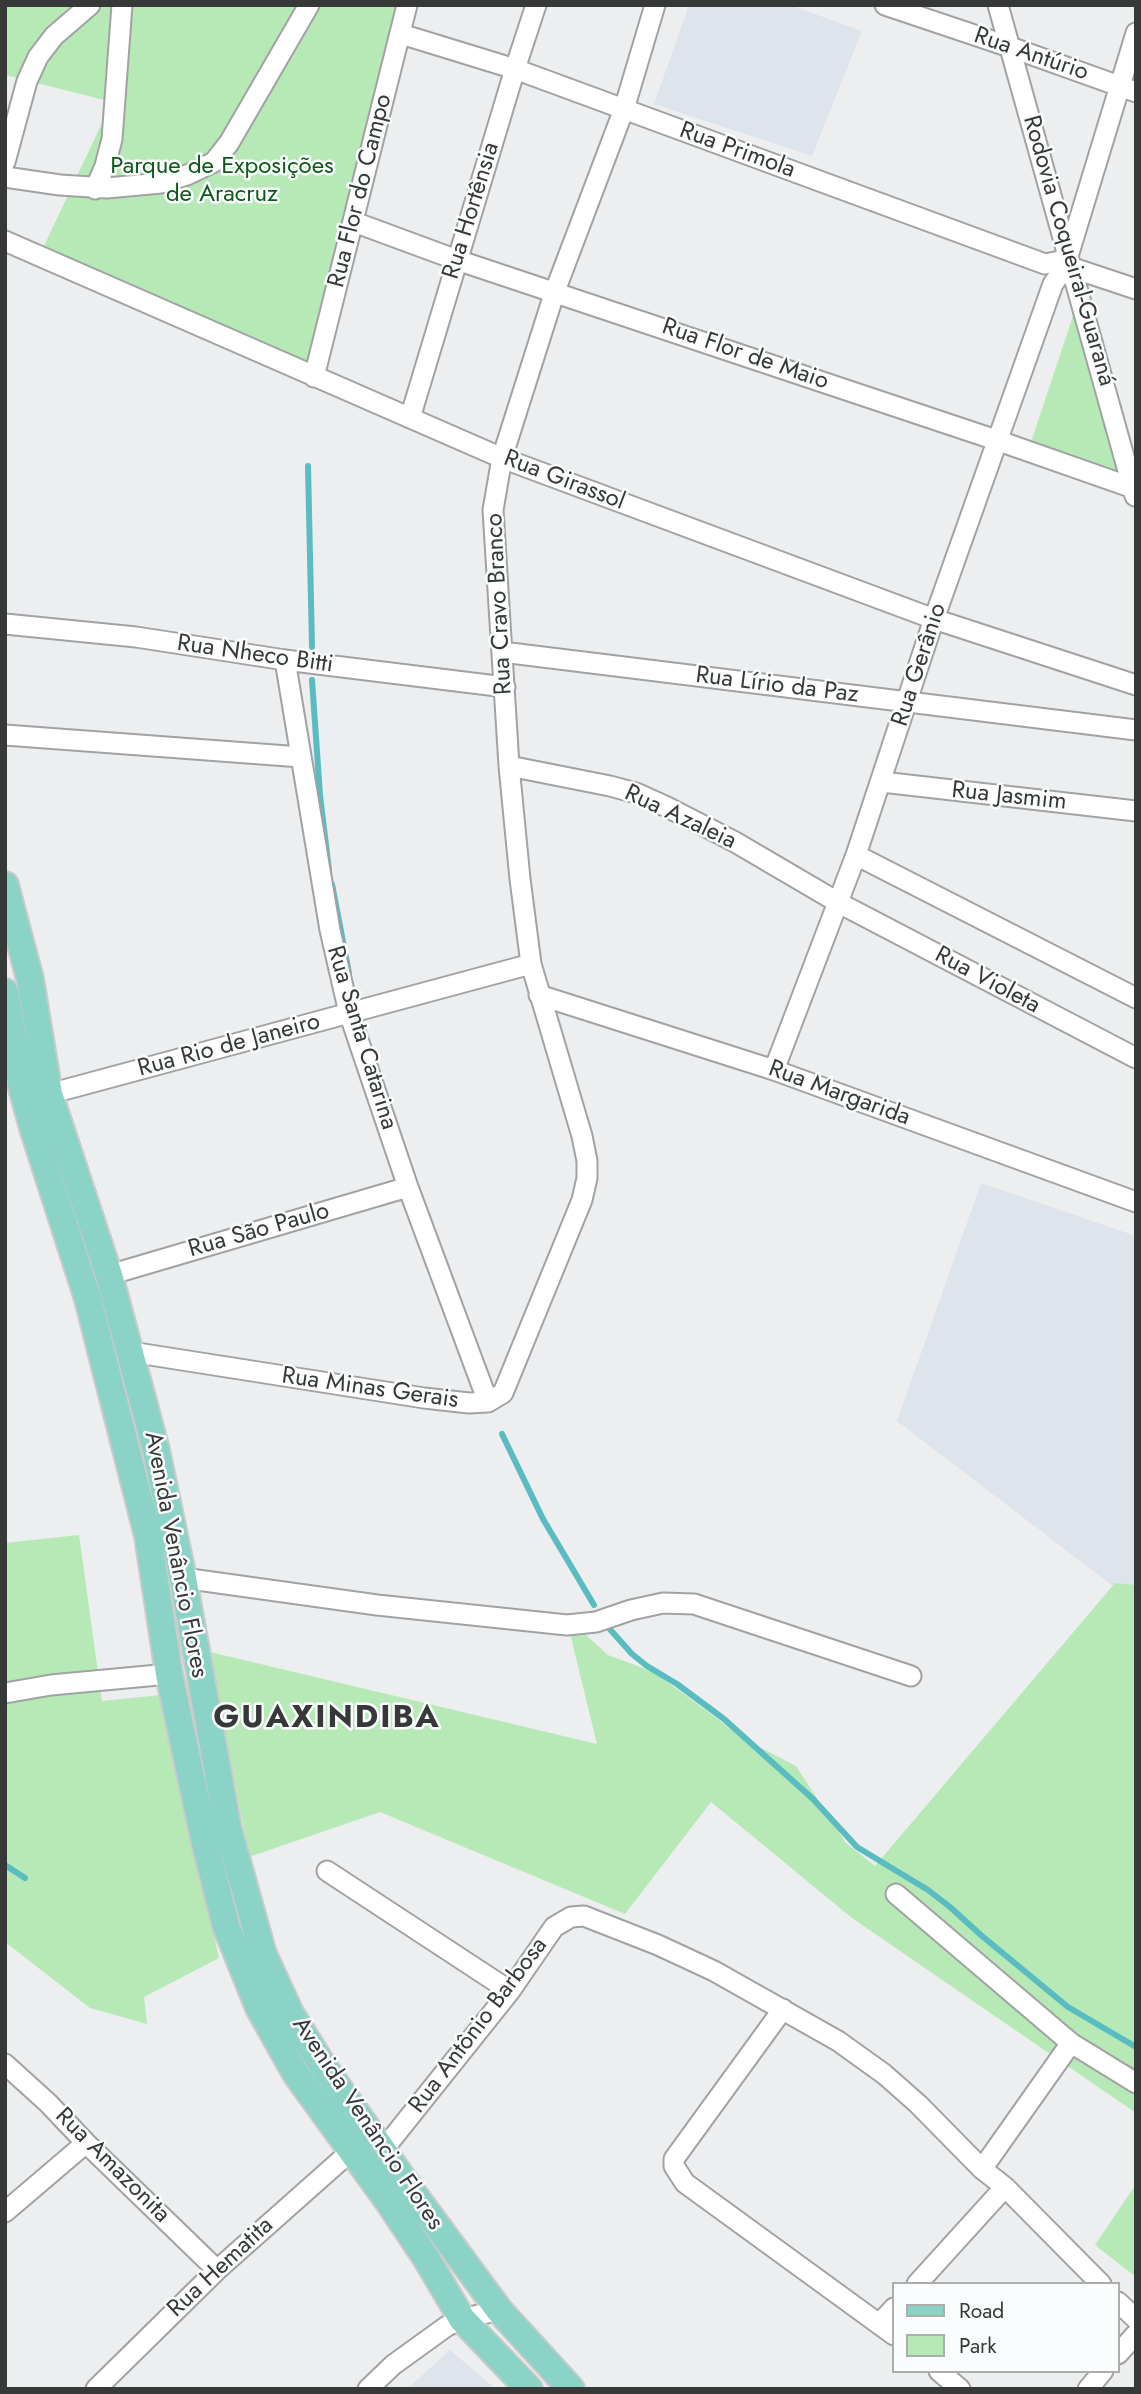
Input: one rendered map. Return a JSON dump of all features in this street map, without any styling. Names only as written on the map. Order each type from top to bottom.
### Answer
[{"type":"main road","name":"Avenida Venâncio Flores","points":[[5,885],[30,979],[50,1094],[109,1275],[156,1450],[183,1578],[228,1829],[263,1954],[290,2013],[323,2066],[415,2196],[499,2310],[571,2389]]},
{"type":"main road","name":"Avenida Venâncio Flores","points":[[5,992],[27,1108],[88,1299],[145,1524],[169,1674],[205,1843],[226,1926],[259,2008],[296,2074],[388,2201],[462,2319],[529,2389]]},
{"type":"street","points":[[5,162],[27,81],[38,57],[54,36],[90,5]]},
{"type":"street","points":[[94,189],[105,166],[112,139],[122,5]]},
{"type":"street","points":[[5,177],[94,189],[161,183],[187,175],[214,162],[223,153],[309,5]]},
{"type":"street","name":"Rua Flor do Campo","points":[[314,377],[407,5]]},
{"type":"street","name":"Rua Hortênsia","points":[[410,418],[514,69],[537,5]]},
{"type":"street","name":"Rua Cravo Branco","points":[[582,1136],[531,964],[509,766],[493,510],[502,458],[555,291],[624,109],[654,5]]},
{"type":"street","name":"Rua Antúrio","points":[[885,5],[1127,89]]},
{"type":"street","name":"Rodovia Coqueiral-Guaraná","points":[[998,5],[1135,492]]},
{"type":"street","name":"Rua Gerânio","points":[[774,1070],[839,903],[882,782],[934,620],[1053,284],[1071,261],[1127,89],[1136,33]]},
{"type":"street","name":"Rua Primola","points":[[401,34],[514,69],[1033,261],[1053,264],[1071,261]]},
{"type":"street","name":"Rua Flor de Maio","points":[[354,222],[457,260],[999,441],[1135,492]]},
{"type":"street","name":"Rua Girassol","points":[[5,242],[502,458],[934,620],[1136,685]]},
{"type":"street","points":[[1071,261],[1136,289]]},
{"type":"street","name":"Rua Nheco Bitti","points":[[5,624],[136,638],[285,660],[505,687]]},
{"type":"street","name":"Rua Lírio da Paz","points":[[502,652],[1136,730]]},
{"type":"street","name":"Rua Santa Catarina","points":[[285,660],[330,930],[349,1013],[408,1187],[488,1402]]},
{"type":"street","points":[[5,734],[301,757]]},
{"type":"street","name":"Rua Azaleia","points":[[509,766],[636,793],[735,842],[839,903]]},
{"type":"street","name":"Rua Jasmim","points":[[882,782],[1136,811]]},
{"type":"street","points":[[856,855],[1136,998]]},
{"type":"street","name":"Rua Violeta","points":[[839,903],[1136,1058]]},
{"type":"street","name":"Rua Rio de Janeiro","points":[[50,1094],[531,964]]},
{"type":"street","name":"Rua Margarida","points":[[539,995],[774,1070],[1136,1202]]},
{"type":"street","name":"Rua Minas Gerais","points":[[131,1352],[424,1398],[469,1403],[488,1402],[503,1393],[582,1200],[587,1178],[587,1161],[582,1136]]},
{"type":"street","name":"Rua São Paulo","points":[[109,1275],[408,1187]]},
{"type":"street","points":[[183,1578],[377,1605],[559,1624],[596,1622],[663,1603],[695,1604],[741,1617],[911,1676]]},
{"type":"street","points":[[5,1693],[51,1685],[169,1674]]},
{"type":"street","points":[[327,1871],[510,1992]]},
{"type":"street","points":[[896,1894],[1071,2043],[1136,2083]]},
{"type":"street","name":"Rua Antônio Barbosa","points":[[383,2150],[510,1992],[554,1927],[571,1917],[584,1916],[658,1945],[714,1971],[783,2009]]},
{"type":"street","points":[[887,2329],[685,2183],[676,2171],[674,2159],[783,2009],[838,2041],[884,2074],[918,2104],[982,2169],[1005,2187],[1099,2282]]},
{"type":"street","points":[[982,2169],[1071,2043]]},
{"type":"street","name":"Rua Amazonita","points":[[5,2064],[217,2270]]},
{"type":"street","points":[[5,2211],[86,2143]]},
{"type":"street","name":"Rua Hematita","points":[[96,2389],[217,2270],[350,2152]]},
{"type":"street","points":[[919,2282],[1005,2187]]},
{"type":"street","points":[[1120,2304],[1136,2319]]},
{"type":"street","points":[[368,2389],[429,2337],[462,2319],[499,2310]]},
{"type":"street","points":[[1120,2352],[1136,2334]]},
{"type":"street","points":[[941,2373],[960,2389]]},
{"type":"street","points":[[1088,2389],[1101,2373]]},
{"type":"shaded area","points":[[689,5],[790,5],[862,31],[812,156],[654,104]]},
{"type":"shaded area","points":[[981,1183],[1136,1236],[1136,1595],[1122,1593],[897,1421]]},
{"type":"shaded area","points":[[450,2350],[496,2389],[407,2389]]},
{"type":"green space","name":"Parque de Exposições de Aracruz","points":[[5,5],[400,5],[315,367],[43,248],[112,102],[5,75]]},
{"type":"green space","points":[[1075,310],[1130,484],[1030,445]]},
{"type":"green space","points":[[79,1535],[102,1701],[161,1695],[219,1958],[144,1997],[147,2024],[90,2008],[5,1942],[5,1543]]},
{"type":"green space","points":[[1115,1583],[1136,1585],[1136,2113],[852,1918],[711,1802],[625,1914],[380,1812],[249,1857],[210,1652],[597,1744],[566,1617],[608,1655],[654,1672],[746,1740],[796,1766],[846,1843],[875,1866]]},
{"type":"green space","points":[[1136,2184],[1136,2277],[1095,2245]]},
{"type":"waterway","points":[[308,466],[312,647]]},
{"type":"waterway","points":[[312,680],[320,795],[329,870]]},
{"type":"waterway","points":[[332,884],[349,973]]},
{"type":"waterway","points":[[502,1434],[543,1519],[594,1605]]},
{"type":"waterway","points":[[607,1626],[632,1654],[647,1666],[677,1684],[724,1719],[813,1799],[857,1847],[928,1890],[1068,2007],[1136,2047]]},
{"type":"waterway","points":[[5,1865],[25,1878]]},
{"type":"district","name":"GUAXINDIBA","points":[[327,1719]]}]
